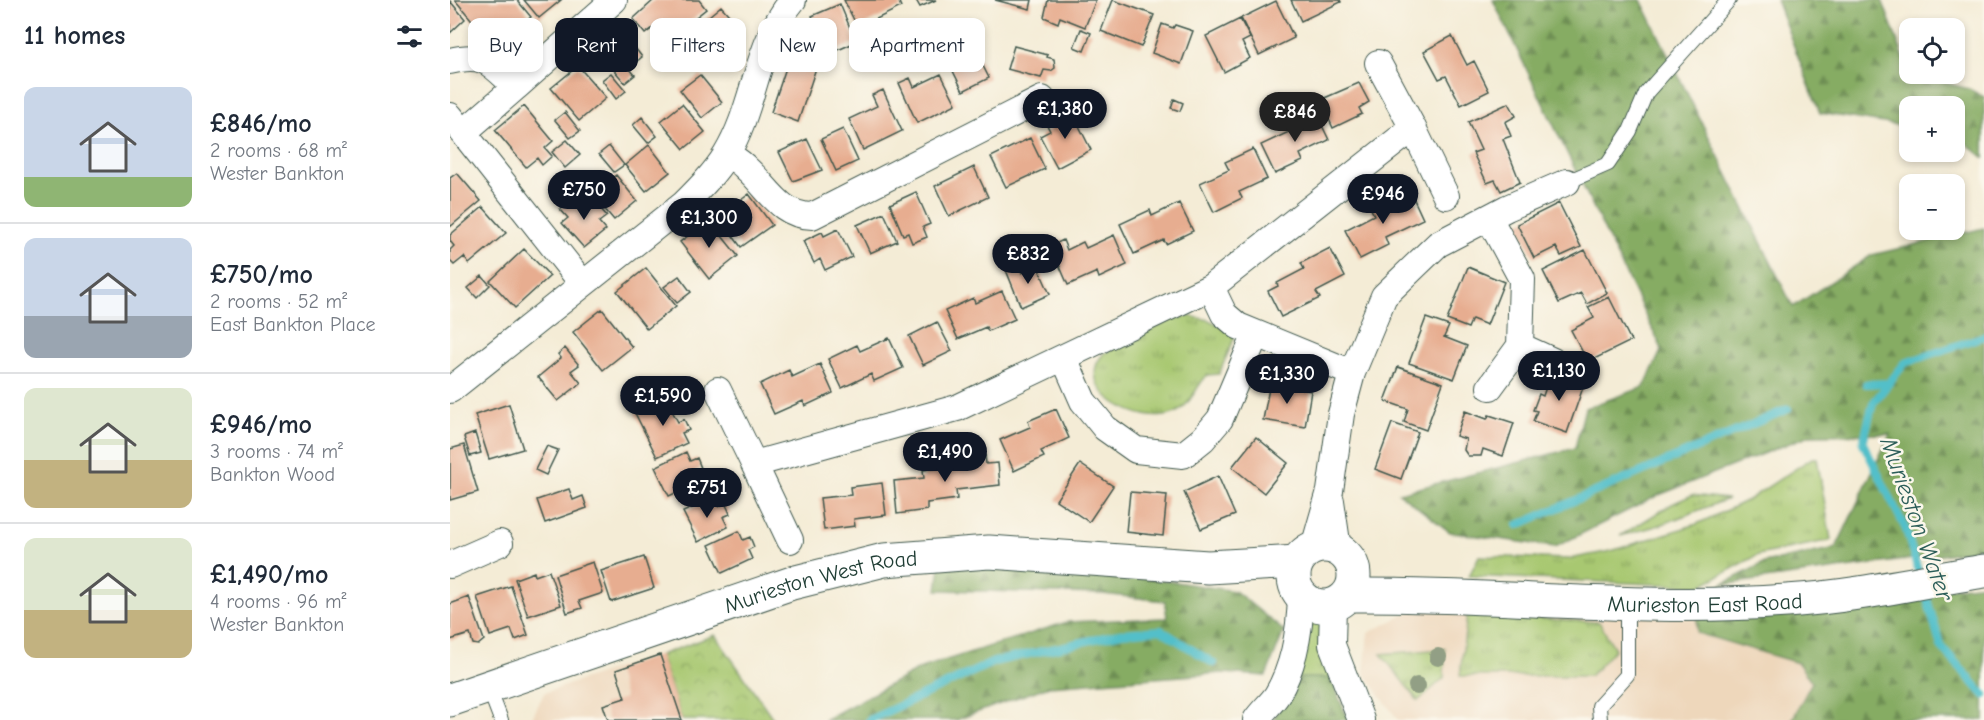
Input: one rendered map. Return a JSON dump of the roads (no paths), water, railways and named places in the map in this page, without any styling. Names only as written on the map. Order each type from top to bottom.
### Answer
[{"type":"street","points":[[583,284],[457,124],[516,87],[614,0]]},
{"type":"street","points":[[450,390],[684,204],[727,154],[745,110],[765,46],[787,2]]},
{"type":"street","points":[[450,61],[472,55],[492,64],[516,87]]},
{"type":"street","points":[[1378,63],[1446,196]]},
{"type":"street","points":[[727,154],[746,166],[787,211],[800,216],[812,216],[995,111],[1042,99]]},
{"type":"street","points":[[754,464],[957,408],[1211,287],[1413,128]]},
{"type":"street","points":[[1361,720],[1332,645],[1322,577],[1334,454],[1352,373],[1384,296],[1438,244],[1567,182]]},
{"type":"street","points":[[1489,218],[1522,279],[1520,346],[1490,387]]},
{"type":"street","points":[[1211,287],[1224,314],[1238,326],[1352,373]]},
{"type":"street","points":[[1064,358],[1083,401],[1105,428],[1136,450],[1183,455],[1203,440],[1220,419],[1256,334]]},
{"type":"street","points":[[1520,346],[1553,361]]},
{"type":"street","points":[[718,390],[790,540]]},
{"type":"street","points":[[450,565],[500,543]]},
{"type":"street","name":"Murieston West Road","points":[[450,700],[792,583],[884,560],[989,552],[1322,577]]},
{"type":"street","name":"Murieston East Road","points":[[1322,577],[1425,594],[1627,605],[1787,602],[1984,571]]},
{"type":"street","points":[[1256,720],[1275,697],[1291,668],[1300,618],[1322,577]]},
{"type":"lane","points":[[1567,182],[1608,164],[1630,131],[1646,93],[1729,0]]},
{"type":"lane","points":[[1600,713],[1627,675],[1627,605]]},
{"type":"lane","points":[[488,686],[501,720]]},
{"type":"waterway","name":"Murieston Water","points":[[1919,574],[1906,530],[1863,443],[1873,403],[1905,363],[1984,336]]},
{"type":"waterway","points":[[1866,384],[1889,383]]},
{"type":"waterway","points":[[1518,525],[1788,409]]},
{"type":"waterway","name":"Murieston Water","points":[[1924,589],[1941,646],[1984,695]]},
{"type":"waterway","points":[[869,720],[994,662],[1122,633],[1161,630],[1213,663]]}]
